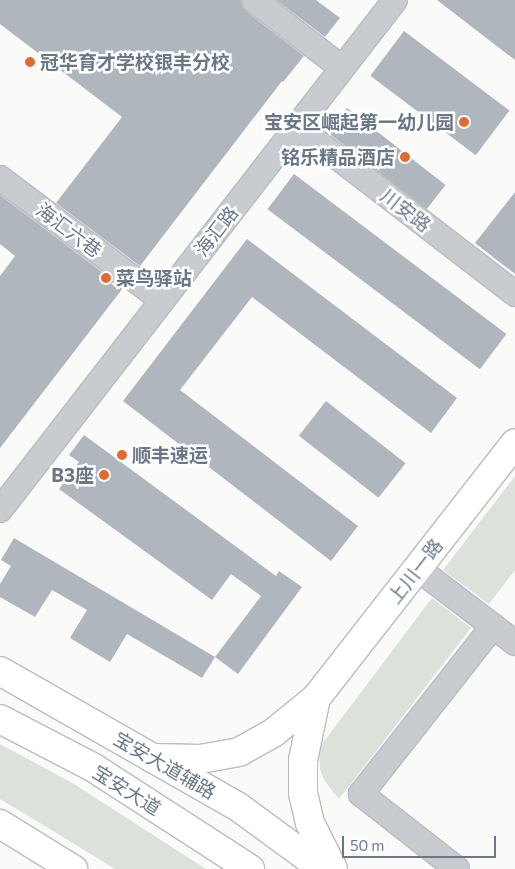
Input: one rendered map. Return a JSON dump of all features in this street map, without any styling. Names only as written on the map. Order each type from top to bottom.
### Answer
[{"type":"main road","name":"上川一路","points":[[152,758],[200,759],[239,752],[273,733],[316,698],[515,444]]},
{"type":"main road","name":"宝安大道辅路","points":[[0,670],[237,806],[323,869]]},
{"type":"main road","name":"上川一路","points":[[316,698],[304,760],[303,793],[310,823],[333,869]]},
{"type":"main road","name":"宝安大道","points":[[0,719],[94,768],[250,869]]},
{"type":"main road","points":[[0,824],[73,869]]},
{"type":"street","points":[[254,0],[342,68]]},
{"type":"street","name":"海汇路","points":[[0,510],[395,0]]},
{"type":"street","name":"川安路","points":[[297,126],[515,294]]},
{"type":"street","name":"海汇六巷","points":[[0,178],[162,300]]},
{"type":"street","points":[[417,568],[515,643]]},
{"type":"street","points":[[457,869],[361,794],[493,626]]},
{"type":"shaded area","points":[[515,476],[515,570],[489,604],[443,570]]},
{"type":"shaded area","points":[[432,598],[471,628],[339,799],[324,780],[320,769],[319,748]]},
{"type":"shaded area","points":[[0,744],[74,784],[206,869],[115,869],[0,799]]},
{"type":"building","points":[[0,0],[241,0],[246,11],[304,56],[282,81],[140,266],[56,203],[122,117],[0,24]]},
{"type":"building","points":[[276,0],[316,0],[340,18],[325,37]]},
{"type":"building","points":[[437,0],[515,0],[515,60]]},
{"type":"building","points":[[404,31],[509,110],[476,155],[370,76]]},
{"type":"building","points":[[347,108],[446,185],[426,209],[328,132]]},
{"type":"building","points":[[294,174],[506,334],[480,369],[268,209]]},
{"type":"building","points":[[515,192],[515,274],[475,243]]},
{"type":"building","points":[[0,195],[123,288],[0,448],[0,276],[15,256],[0,244]]},
{"type":"building","points":[[247,239],[457,398],[431,433],[252,297],[180,390],[358,526],[331,561],[123,401]]},
{"type":"building","points":[[326,401],[406,463],[378,498],[299,436]]},
{"type":"building","points":[[84,435],[276,576],[279,571],[302,587],[238,674],[215,657],[261,596],[231,574],[212,600],[59,489],[79,462],[69,455]]},
{"type":"building","points":[[14,538],[215,657],[202,678],[127,634],[110,662],[70,638],[87,610],[52,590],[35,617],[0,597],[0,584],[11,566],[1,560]]},
{"type":"place","name":"冠华育才学校银丰分校","points":[[30,62]]},
{"type":"place","name":"宝安区崛起第一幼儿园","points":[[464,122]]},
{"type":"place","name":"铭乐精品酒店","points":[[405,157]]},
{"type":"place","name":"菜鸟驿站","points":[[106,278]]},
{"type":"place","name":"顺丰速运","points":[[122,455]]},
{"type":"place","name":"B3座","points":[[104,475]]}]
